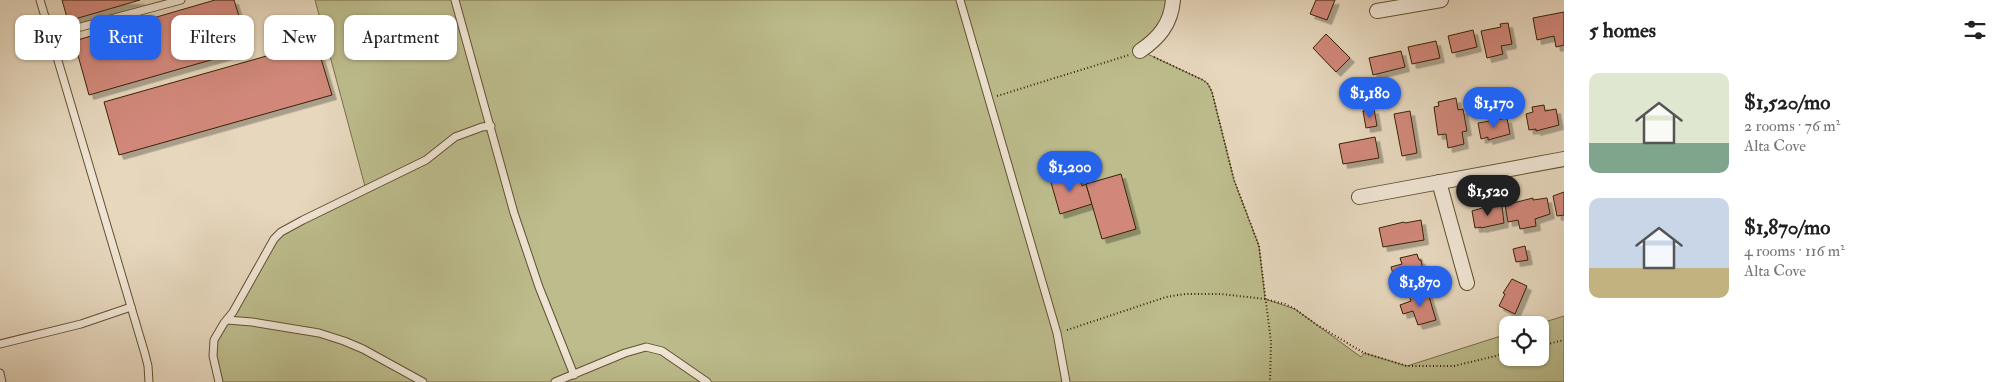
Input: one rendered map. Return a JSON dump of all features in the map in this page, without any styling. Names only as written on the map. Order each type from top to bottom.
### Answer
[{"type":"street","points":[[1140,51],[1154,42],[1163,32],[1168,20],[1172,0]]},
{"type":"street","points":[[1377,11],[1441,0]]},
{"type":"street","points":[[1359,197],[1564,159]]},
{"type":"street","points":[[1439,182],[1467,283]]},
{"type":"lane","points":[[40,0],[45,15]]},
{"type":"lane","points":[[80,27],[181,0]]},
{"type":"lane","points":[[455,0],[524,246],[574,375]]},
{"type":"lane","points":[[960,0],[1057,333],[1066,382]]},
{"type":"lane","points":[[58,60],[148,366],[148,382]]},
{"type":"lane","points":[[219,382],[213,356],[214,340],[233,312],[268,248],[281,232],[426,160],[455,137],[482,127],[491,126]]},
{"type":"lane","points":[[0,344],[81,324],[131,307]]},
{"type":"lane","points":[[227,320],[252,322],[319,333],[363,349],[423,382]]},
{"type":"lane","points":[[555,382],[625,353],[646,347],[662,351],[707,382]]},
{"type":"lane","points":[[0,372],[2,382]]},
{"type":"path","points":[[989,99],[1140,51],[1208,84],[1218,109],[1234,180],[1259,246],[1271,342],[1270,382]]},
{"type":"path","points":[[1057,333],[1166,297],[1185,294],[1221,294],[1265,299],[1295,309],[1317,325],[1364,353],[1407,366],[1454,366],[1499,355]]},
{"type":"path","points":[[1549,344],[1564,340]]},
{"type":"green space","points":[[315,0],[1173,0],[1172,7],[1141,51],[1203,80],[1208,84],[1212,92],[1234,180],[1259,246],[1265,299],[1295,309],[1361,357],[1364,353],[1407,366],[1499,337],[1499,366],[1549,366],[1549,321],[1564,316],[1564,382],[219,382],[214,340],[274,239],[366,190],[331,60],[334,60],[334,15],[319,15]]},
{"type":"building","points":[[62,0],[140,0],[80,18],[80,15],[66,15]]},
{"type":"building","points":[[215,0],[234,0],[239,15],[171,15],[171,60],[211,60],[89,95],[79,60],[80,39],[90,36],[90,60],[161,60],[161,16]]},
{"type":"building","points":[[1316,0],[1335,0],[1327,20],[1310,14]]},
{"type":"building","points":[[1564,12],[1564,45],[1556,47],[1554,36],[1537,40],[1533,18]]},
{"type":"building","points":[[1508,23],[1512,44],[1501,46],[1503,54],[1487,58],[1481,31],[1501,27],[1500,24]]},
{"type":"building","points":[[1473,30],[1477,47],[1452,53],[1448,36]]},
{"type":"building","points":[[1326,34],[1350,58],[1336,72],[1313,48]]},
{"type":"building","points":[[1436,41],[1440,58],[1412,64],[1408,47]]},
{"type":"building","points":[[1401,51],[1405,67],[1373,75],[1369,58]]},
{"type":"building","points":[[264,57],[264,60],[321,60],[332,95],[119,155],[104,102]]},
{"type":"building","points":[[1456,98],[1458,110],[1463,109],[1467,131],[1462,132],[1464,144],[1448,148],[1446,134],[1438,135],[1434,107],[1439,106],[1438,102]]},
{"type":"building","points":[[1544,105],[1545,111],[1556,109],[1559,125],[1536,131],[1536,129],[1529,130],[1526,114],[1533,112],[1532,107]]},
{"type":"building","points":[[1374,109],[1377,126],[1366,128],[1363,111]]},
{"type":"building","points":[[1410,111],[1417,153],[1402,156],[1394,114]]},
{"type":"building","points":[[1507,118],[1510,134],[1488,140],[1488,137],[1481,139],[1478,123]]},
{"type":"building","points":[[1375,137],[1379,158],[1343,164],[1339,144]]},
{"type":"building","points":[[1078,172],[1082,186],[1086,184],[1092,204],[1060,214],[1050,179]]},
{"type":"building","points":[[1121,174],[1136,229],[1102,239],[1086,184]]},
{"type":"building","points":[[1564,192],[1564,215],[1557,216],[1553,196]]},
{"type":"building","points":[[1533,198],[1533,200],[1547,198],[1550,214],[1535,219],[1536,226],[1520,229],[1518,220],[1508,222],[1505,205]]},
{"type":"building","points":[[1489,206],[1489,208],[1502,206],[1504,223],[1475,228],[1472,211]]},
{"type":"building","points":[[1421,220],[1424,240],[1383,247],[1379,228]]},
{"type":"building","points":[[1525,246],[1528,260],[1516,262],[1513,249]]},
{"type":"building","points":[[1417,254],[1419,260],[1421,260],[1425,282],[1408,287],[1403,274],[1394,277],[1391,267],[1402,264],[1400,258]]},
{"type":"building","points":[[1512,279],[1527,286],[1515,314],[1499,306],[1505,294],[1503,293]]},
{"type":"building","points":[[1427,290],[1436,320],[1418,325],[1413,311],[1403,314],[1400,305],[1411,301],[1409,296]]}]
